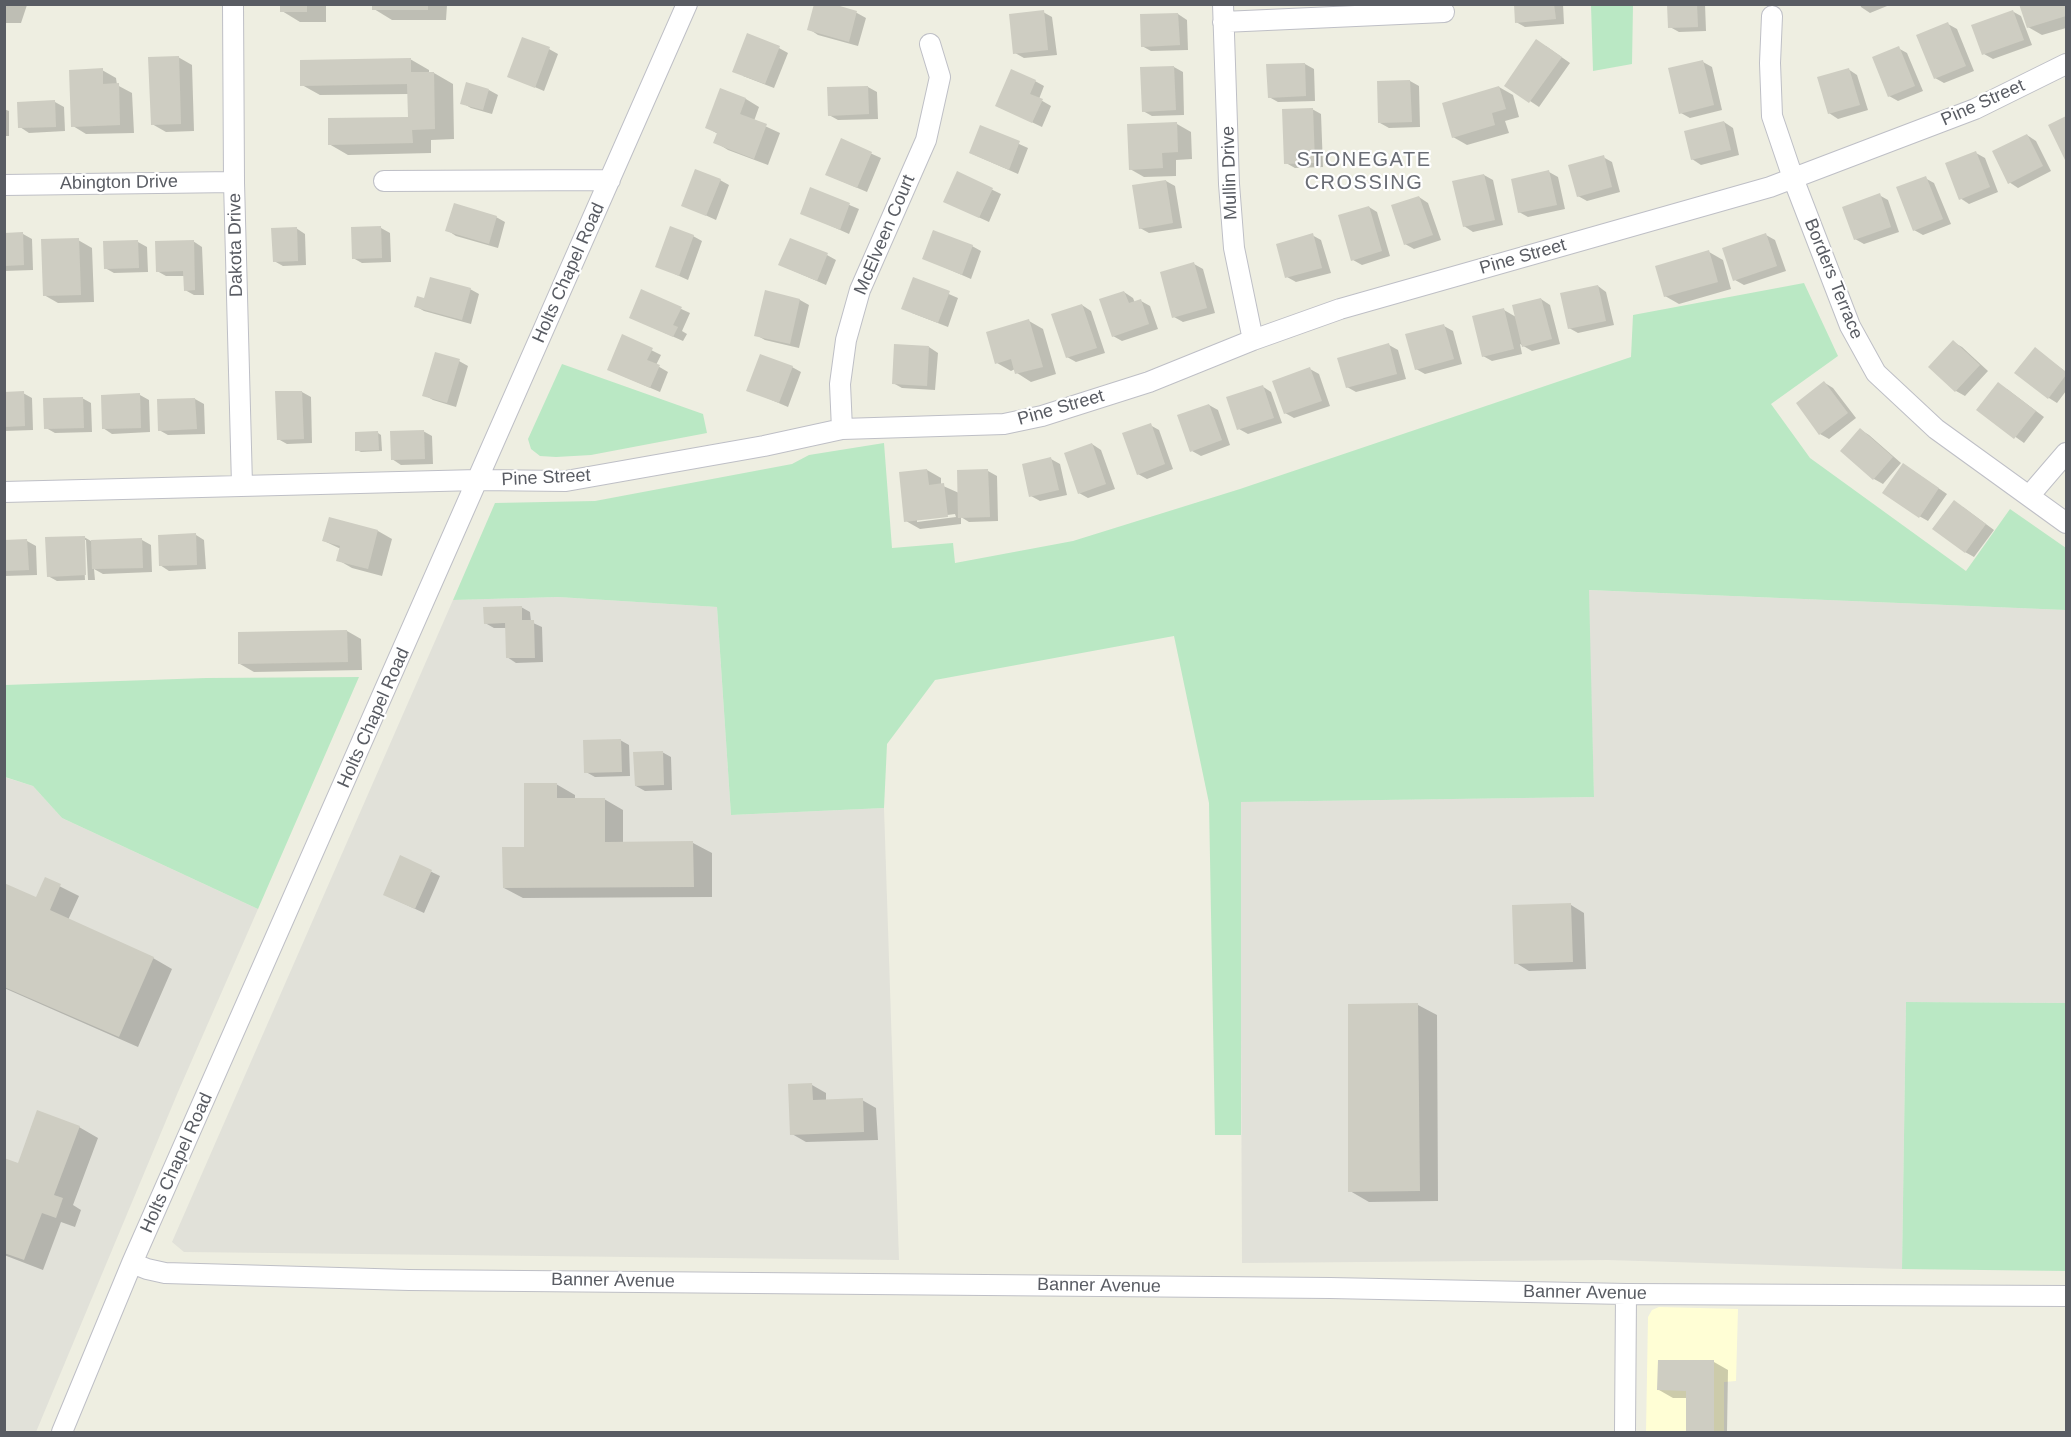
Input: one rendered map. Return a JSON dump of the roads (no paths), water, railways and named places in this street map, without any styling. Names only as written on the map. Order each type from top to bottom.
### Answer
[{"type":"street","name":"Dakota Drive","points":[[233,4],[234,182],[242,485]]},
{"type":"street","name":"Holts Chapel Road","points":[[62,1432],[132,1263],[687,4]]},
{"type":"street","points":[[1223,13],[1444,12]]},
{"type":"street","name":"Mullin Drive","points":[[1223,13],[1229,184],[1234,248],[1253,340]]},
{"type":"street","name":"Borders Terrace","points":[[1772,16],[1770,63],[1772,116],[1793,178],[1850,326],[1876,373],[1936,429],[2067,523]]},
{"type":"street","name":"McElveen Court","points":[[842,429],[840,384],[846,339],[860,290],[926,140],[940,77],[930,44]]},
{"type":"street","name":"Pine Street","points":[[4,492],[478,480],[566,481],[764,446],[842,429],[1004,424],[1042,416],[1149,382],[1253,340],[1340,309],[1770,187],[1975,109],[2067,64]]},
{"type":"street","points":[[384,181],[610,180]]},
{"type":"street","name":"Abington Drive","points":[[4,184],[234,182]]},
{"type":"street","points":[[2029,496],[2067,453]]},
{"type":"street","name":"Banner Avenue","points":[[132,1263],[165,1273],[409,1280],[1319,1288],[1626,1294],[2067,1296]]},
{"type":"street","points":[[1625,1432],[1626,1294]]},
{"type":"district","name":"STONEGATE CROSSING","points":[[1364,172]]}]
